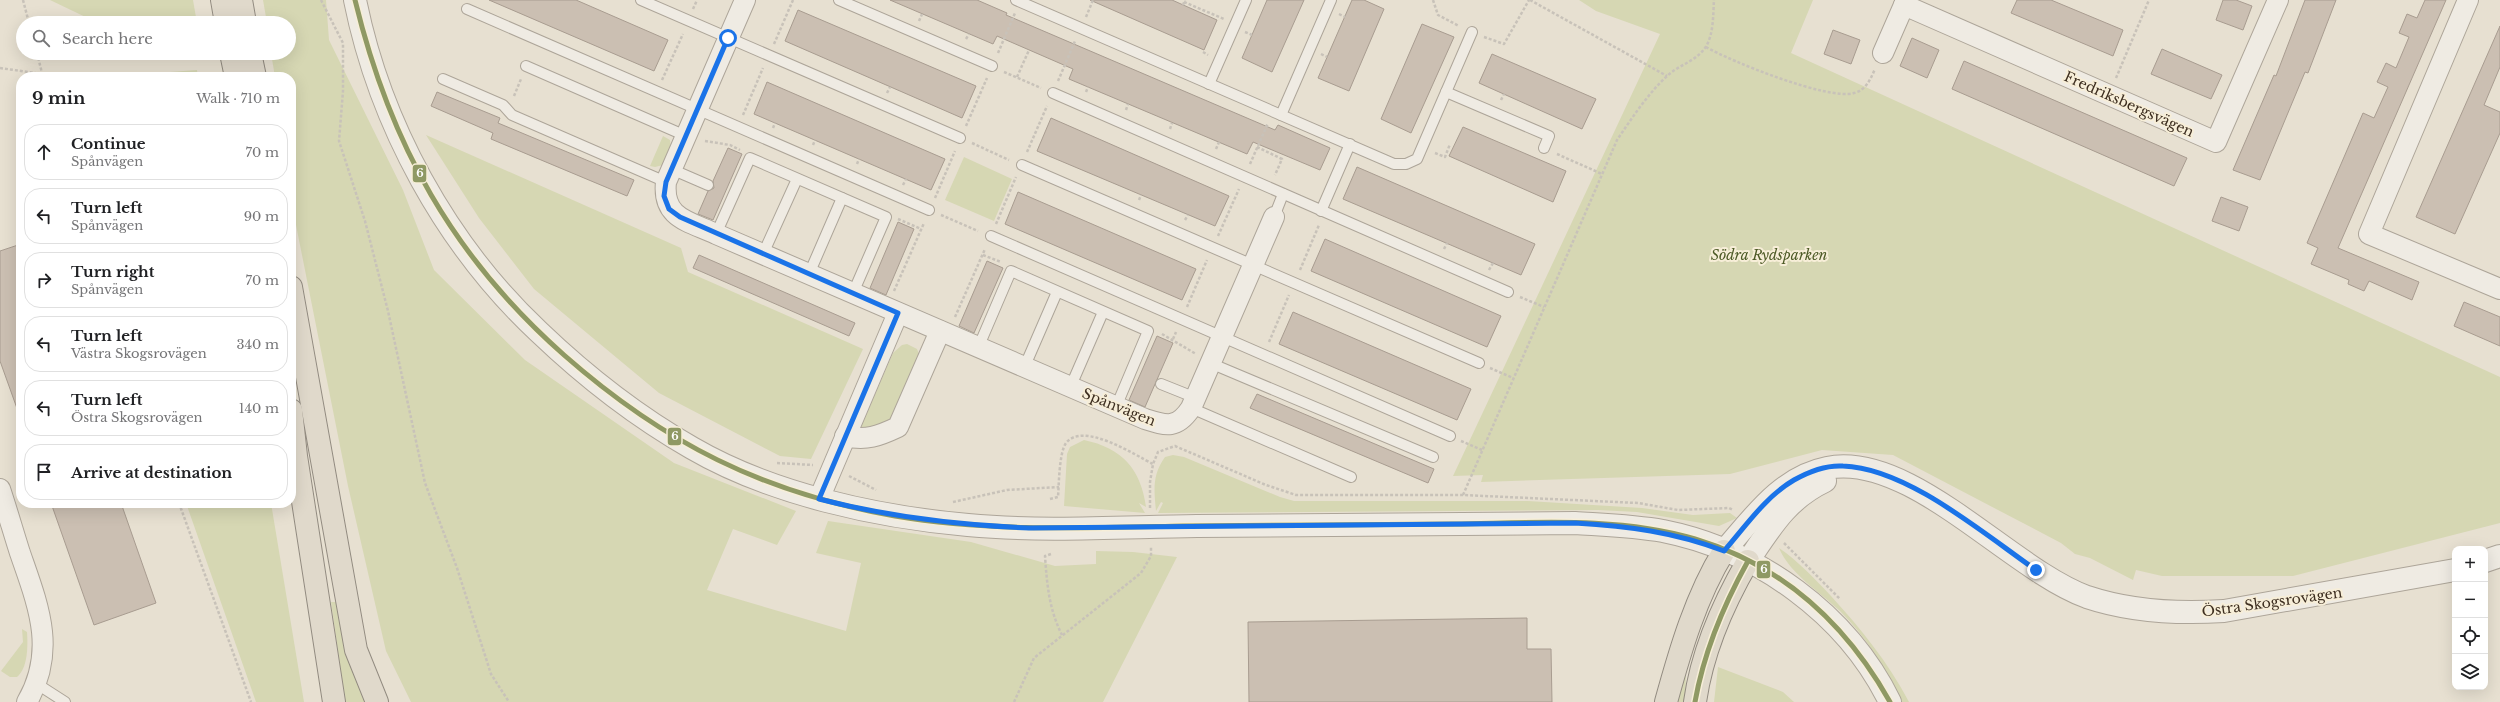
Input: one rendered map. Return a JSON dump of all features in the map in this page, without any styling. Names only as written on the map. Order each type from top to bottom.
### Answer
[{"type":"highway","points":[[222,0],[225,16]]},
{"type":"highway","points":[[241,0],[244,16]]},
{"type":"highway","points":[[232,60],[235,72]]},
{"type":"highway","points":[[251,60],[254,72]]},
{"type":"highway","points":[[296,314],[356,650],[377,702]]},
{"type":"highway","points":[[296,456],[334,702]]},
{"type":"highway","points":[[1666,702],[1682,644],[1715,565],[1724,551]]},
{"type":"highway","points":[[1695,702],[1708,647],[1718,622],[1748,561]]},
{"type":"street","points":[[355,0],[374,74],[392,120],[418,172],[446,220],[479,267],[520,314],[578,369],[631,409],[693,449],[751,476],[819,499],[866,511],[913,519],[970,525],[1029,528],[1575,523],[1627,526],[1680,536],[1748,561],[1788,584],[1842,632],[1880,681],[1890,702]]},
{"type":"street","name":"Spånvägen","points":[[744,0],[668,176],[664,196],[669,209],[680,217],[716,234],[1116,407],[1161,424],[1174,424],[1179,422],[1193,403],[1274,217]]},
{"type":"street","name":"Fredriksbergsvägen","points":[[1905,3],[2216,142],[2278,0]]},
{"type":"street","points":[[2468,0],[2369,234],[2500,289]]},
{"type":"street","points":[[1883,53],[1905,3]]},
{"type":"street","points":[[819,499],[830,470],[898,313]]},
{"type":"street","points":[[845,436],[857,439],[875,438],[898,428],[940,331]]},
{"type":"street","name":"Östra Skogsrovägen","points":[[1724,551],[1767,502],[1793,480],[1826,468],[1842,466],[1884,474],[1906,483],[1933,499],[2036,570],[2086,596],[2121,606],[2189,613],[2224,611],[2452,571]]},
{"type":"street","name":"Östra Skogsrovägen","points":[[1748,561],[1789,503],[1806,490],[1845,475],[1884,474]]},
{"type":"street","points":[[0,489],[33,589],[44,633],[43,659],[37,684],[27,702]]},
{"type":"street","points":[[2488,560],[2500,556]]},
{"type":"lane","points":[[641,0],[960,138]]},
{"type":"lane","points":[[839,0],[992,66]]},
{"type":"lane","points":[[1016,0],[1394,164],[1406,164],[1417,159],[1472,32]]},
{"type":"lane","points":[[1277,113],[1331,0]]},
{"type":"lane","points":[[1209,84],[1236,24],[1243,1]]},
{"type":"lane","points":[[467,9],[929,210]]},
{"type":"lane","points":[[526,66],[686,136]]},
{"type":"lane","points":[[443,80],[503,105],[512,115],[668,176],[708,185]]},
{"type":"lane","points":[[1446,92],[1549,136],[1544,148]]},
{"type":"lane","points":[[1053,93],[1508,292]]},
{"type":"lane","points":[[1321,211],[1350,144]]},
{"type":"lane","points":[[716,234],[750,158],[886,217],[853,293]]},
{"type":"lane","points":[[1022,165],[1479,363]]},
{"type":"lane","points":[[762,254],[797,179]]},
{"type":"lane","points":[[1274,217],[1283,194]]},
{"type":"lane","points":[[809,274],[842,198]]},
{"type":"lane","points":[[991,236],[1450,436]]},
{"type":"lane","points":[[978,348],[1011,272],[1148,331],[1116,407]]},
{"type":"lane","points":[[1024,368],[1057,292]]},
{"type":"lane","points":[[1070,388],[1103,312]]},
{"type":"lane","points":[[1210,363],[1433,457]]},
{"type":"lane","points":[[1161,384],[1193,403],[1351,477]]},
{"type":"lane","points":[[37,684],[65,702]]},
{"type":"path","points":[[23,0],[27,16]]},
{"type":"path","points":[[322,0],[343,43],[343,91],[339,141],[365,221],[384,296],[425,483],[457,568],[491,674],[509,702]]},
{"type":"path","points":[[657,91],[697,0]]},
{"type":"path","points":[[730,145],[793,0]]},
{"type":"path","points":[[1530,0],[1667,76]]},
{"type":"path","points":[[1463,495],[1617,140],[1634,115],[1667,76],[1698,56],[1706,47],[1712,26],[1714,0]]},
{"type":"path","points":[[2108,95],[2149,0]]},
{"type":"path","points":[[1184,2],[1236,24]]},
{"type":"path","points":[[1706,47],[1779,77],[1838,95],[1854,93],[1868,85],[1883,53]]},
{"type":"path","points":[[1017,77],[1029,50]]},
{"type":"path","points":[[39,60],[41,72]]},
{"type":"path","points":[[992,66],[1053,93]]},
{"type":"path","points":[[0,68],[21,72]]},
{"type":"path","points":[[1173,339],[1257,147],[1277,113]]},
{"type":"path","points":[[686,136],[730,145],[745,152],[750,158]]},
{"type":"path","points":[[960,138],[1022,165]]},
{"type":"path","points":[[1422,148],[1445,158],[1450,144]]},
{"type":"path","points":[[1257,147],[1282,159],[1269,188]]},
{"type":"path","points":[[929,210],[991,236]]},
{"type":"path","points":[[886,217],[902,220],[921,228]]},
{"type":"path","points":[[1508,292],[1544,307]]},
{"type":"path","points":[[1148,331],[1159,333],[1173,339],[1210,363]]},
{"type":"path","points":[[1479,363],[1513,378]]},
{"type":"path","points":[[1050,499],[1058,497],[1062,454],[1066,443],[1072,437],[1083,435],[1098,437],[1153,464]]},
{"type":"path","points":[[1450,436],[1482,450]]},
{"type":"path","points":[[1150,508],[1153,464],[1158,452],[1175,446],[1266,486],[1296,496],[1463,495],[1638,503],[1678,510],[1729,508],[1736,511]]},
{"type":"path","points":[[775,463],[808,463],[855,478],[866,486],[883,492]]},
{"type":"path","points":[[947,503],[1007,490],[1059,487]]},
{"type":"path","points":[[181,508],[251,702]]},
{"type":"path","points":[[1014,702],[1034,658],[1141,573],[1151,556],[1151,541]]},
{"type":"path","points":[[1051,554],[1045,556],[1048,595],[1053,617],[1062,635]]},
{"type":"green space","points":[[50,0],[193,0],[196,16],[83,16]]},
{"type":"green space","points":[[263,0],[326,0],[329,40],[403,190],[434,270],[525,360],[674,463],[796,511],[777,545],[733,529],[707,590],[846,631],[861,563],[816,553],[828,521],[971,542],[1055,566],[1096,564],[1096,551],[1133,552],[1177,557],[1103,702],[411,702],[386,651],[348,486],[296,225],[296,72],[274,72],[272,60],[296,60],[296,16],[266,16]]},
{"type":"green space","name":"Södra Rydsparken","points":[[1579,0],[1813,0],[1791,53],[2500,377],[2500,523],[2293,576],[2162,576],[2136,570],[2133,580],[2090,558],[2075,554],[2061,543],[1893,455],[1822,450],[1730,474],[1481,482],[1483,475],[1453,476],[1660,34],[1596,11]]},
{"type":"green space","points":[[197,70],[197,72],[170,72]]},
{"type":"green space","points":[[426,135],[681,248],[688,272],[863,349],[811,459],[780,456],[659,393],[534,289],[479,218]]},
{"type":"green space","points":[[663,136],[670,140],[671,149],[663,165],[655,167],[650,166]]},
{"type":"green space","points":[[964,157],[1012,179],[994,221],[945,200]]},
{"type":"green space","points":[[907,344],[917,349],[919,354],[892,422],[859,431],[893,353],[902,345]]},
{"type":"green space","points":[[1084,440],[1109,448],[1127,462],[1140,482],[1146,507],[1139,503],[1145,513],[1064,506],[1067,454],[1070,447]]},
{"type":"green space","points":[[1173,455],[1184,457],[1280,497],[1294,501],[1528,501],[1642,508],[1693,515],[1730,513],[1737,518],[1719,526],[1637,512],[1598,510],[1158,513],[1163,503],[1161,502],[1156,511],[1156,476],[1165,457]]},
{"type":"green space","points":[[188,508],[272,508],[304,702],[256,702]]},
{"type":"green space","points":[[1779,548],[1813,577],[1853,621],[1892,673],[1909,702],[1902,702],[1867,643],[1849,621],[1790,566]]},
{"type":"green space","points":[[331,602],[336,602],[367,702],[345,702]]},
{"type":"green space","points":[[22,629],[27,632],[25,662],[21,673],[17,677],[10,677],[1,671],[23,642]]},
{"type":"green space","points":[[1718,667],[1783,692],[1794,702],[1714,702]]},
{"type":"green space","points":[[1681,673],[1686,674],[1685,702],[1674,702]]},
{"type":"building","points":[[489,0],[576,0],[668,40],[654,71]]},
{"type":"building","points":[[890,0],[977,0],[1007,13],[1006,15],[1275,130],[1278,125],[1330,148],[1320,170],[1253,142],[1247,154],[1069,79],[1073,69],[997,36],[993,44]]},
{"type":"building","points":[[1090,0],[1172,0],[1217,20],[1204,50]]},
{"type":"building","points":[[1267,0],[1304,0],[1272,72],[1242,58]]},
{"type":"building","points":[[1352,0],[1364,0],[1384,9],[1349,91],[1318,78]]},
{"type":"building","points":[[2017,0],[2051,0],[2123,30],[2113,56],[2011,13]]},
{"type":"building","points":[[2223,0],[2236,0],[2252,6],[2243,30],[2216,20]]},
{"type":"building","points":[[2305,0],[2336,0],[2308,73],[2305,72],[2260,180],[2233,170],[2274,75],[2276,76]]},
{"type":"building","points":[[2425,0],[2446,0],[2338,248],[2419,282],[2412,300],[2369,281],[2364,291],[2348,284],[2349,280],[2311,264],[2318,248],[2307,243],[2363,113],[2374,118],[2388,87],[2377,82],[2386,63],[2396,68],[2409,37],[2399,33],[2407,14],[2417,18]]},
{"type":"building","points":[[798,10],[976,86],[962,118],[785,41]]},
{"type":"building","points":[[1422,24],[1454,37],[1411,133],[1381,119]]},
{"type":"building","points":[[2500,26],[2500,67],[2484,105],[2500,112],[2500,133],[2455,234],[2416,217]]},
{"type":"building","points":[[1833,30],[1860,40],[1851,64],[1824,54]]},
{"type":"building","points":[[1912,38],[1939,50],[1927,78],[1900,66]]},
{"type":"building","points":[[2162,49],[2222,75],[2211,99],[2151,74]]},
{"type":"building","points":[[1492,54],[1596,99],[1582,129],[1479,83]]},
{"type":"building","points":[[1964,61],[2187,158],[2174,186],[1952,89]]},
{"type":"building","points":[[767,82],[945,159],[931,190],[754,114]]},
{"type":"building","points":[[437,92],[500,118],[498,123],[634,180],[627,196],[491,139],[493,133],[431,106]]},
{"type":"building","points":[[1051,118],[1229,196],[1215,226],[1037,151]]},
{"type":"building","points":[[1463,127],[1566,171],[1553,202],[1449,156]]},
{"type":"building","points":[[728,148],[742,154],[713,220],[698,214],[708,191],[714,188],[713,181]]},
{"type":"building","points":[[1357,167],[1535,244],[1521,275],[1343,199]]},
{"type":"building","points":[[1018,192],[1196,269],[1182,300],[1005,224]]},
{"type":"building","points":[[2221,197],[2248,207],[2239,231],[2212,221]]},
{"type":"building","points":[[898,222],[914,229],[886,295],[870,288]]},
{"type":"building","points":[[1325,239],[1501,316],[1487,347],[1311,271]]},
{"type":"building","points":[[16,246],[16,406],[0,361],[0,251]]},
{"type":"building","points":[[699,255],[855,323],[849,336],[693,268]]},
{"type":"building","points":[[987,261],[1003,268],[974,333],[959,326]]},
{"type":"building","points":[[2464,302],[2500,317],[2500,346],[2454,326]]},
{"type":"building","points":[[1293,312],[1471,389],[1457,420],[1279,344]]},
{"type":"building","points":[[1157,336],[1173,343],[1145,407],[1129,400]]},
{"type":"building","points":[[1257,394],[1434,469],[1428,483],[1250,408]]},
{"type":"building","points":[[53,508],[123,508],[156,603],[94,625]]},
{"type":"building","points":[[1527,618],[1527,649],[1551,649],[1552,702],[1249,702],[1248,622]]},
{"type":"transit line","name":"6","points":[[355,0],[369,53],[407,150],[431,195],[458,238],[489,278],[525,318],[564,355],[602,386],[639,414],[678,439],[718,460],[759,478],[802,494],[847,506],[895,516],[967,525],[1075,528],[1575,522],[1636,527],[1665,532],[1695,539],[1727,550],[1756,564],[1783,581],[1809,601],[1832,623],[1853,647],[1873,674],[1890,702]]},
{"type":"transit line","name":"6","points":[[1695,702],[1709,647],[1730,595],[1748,561]]},
{"type":"route","points":[[728,38],[666,182],[664,196],[669,209],[680,217],[716,234],[898,313],[830,470],[819,499],[866,511],[913,519],[970,525],[1029,528],[1575,523],[1627,526],[1663,532],[1699,541],[1724,551],[1767,502],[1793,480],[1826,468],[1842,466],[1857,467],[1884,474],[1906,483],[1933,499],[2036,570]]}]
